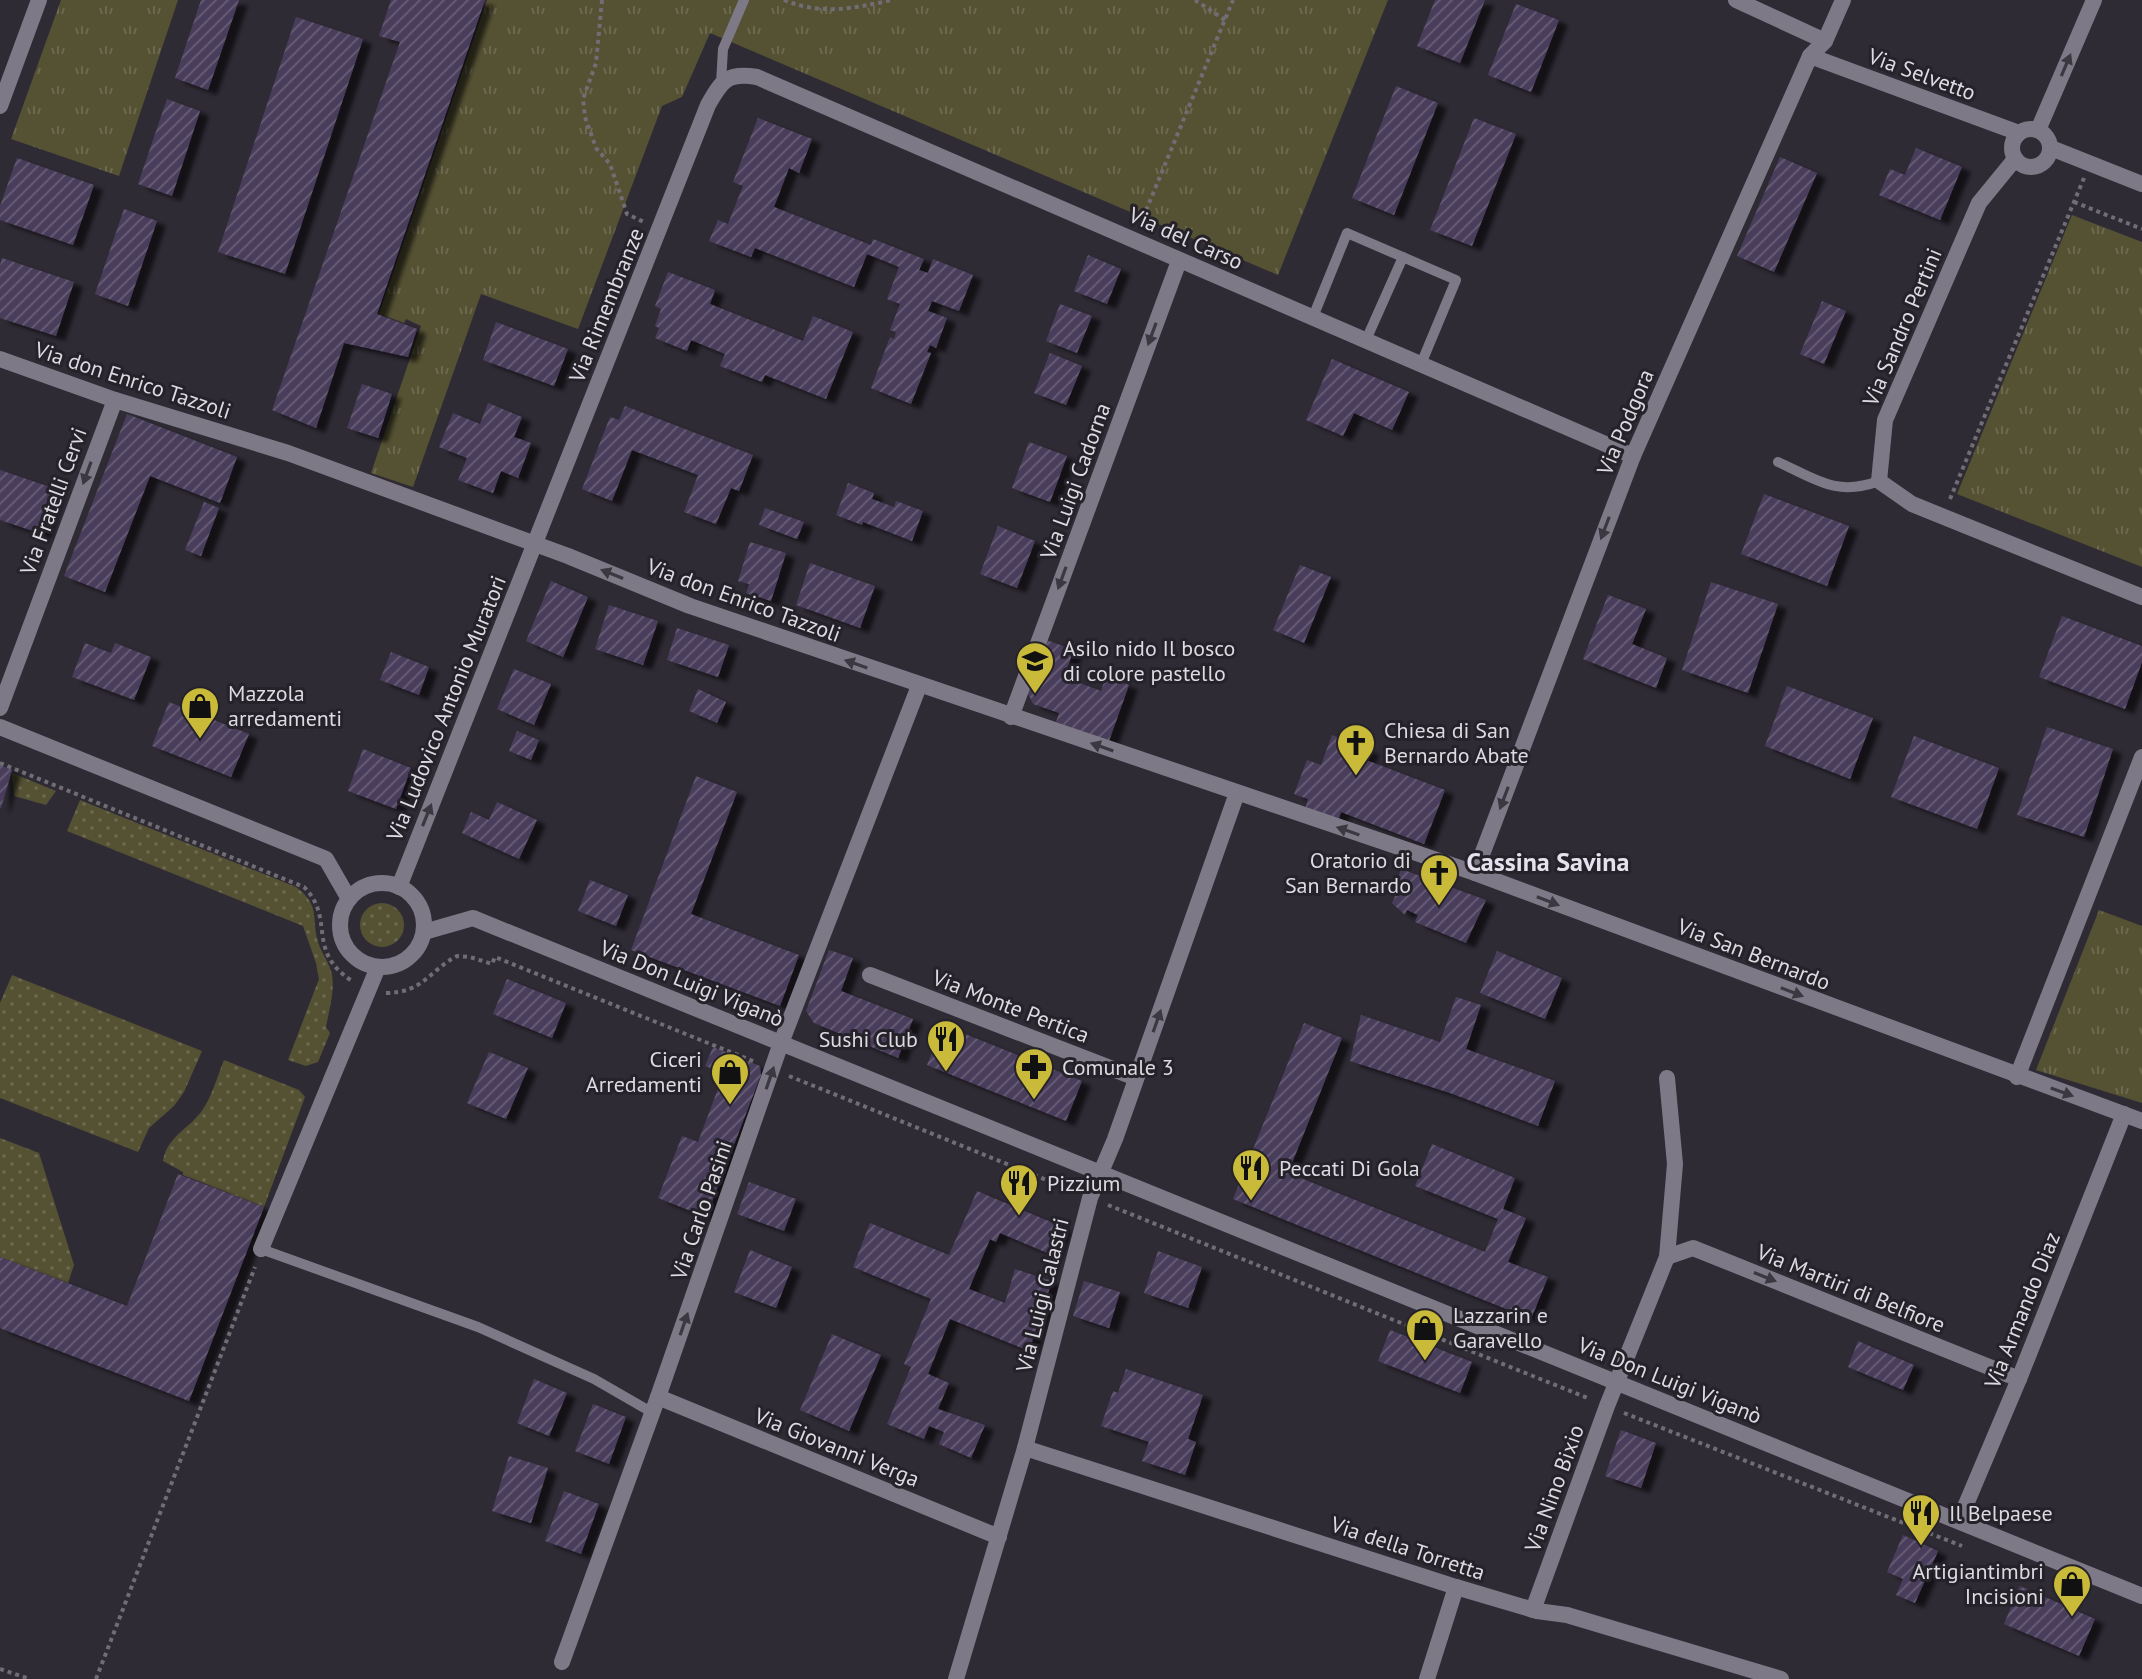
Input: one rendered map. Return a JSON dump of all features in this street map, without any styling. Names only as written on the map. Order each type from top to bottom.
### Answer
[{"type":"street","points":[[0,106],[39,0]]},
{"type":"street","points":[[1736,0],[1825,41]]},
{"type":"street","name":"Via Podgora","points":[[1475,873],[1633,456],[1810,56],[1825,41],[1843,0]]},
{"type":"street","points":[[2038,130],[2094,0]]},
{"type":"street","name":"Via Selvetto","points":[[1810,56],[2019,133]]},
{"type":"street","name":"Via del Carso","points":[[721,83],[738,74],[757,77],[1633,456]]},
{"type":"street","name":"Via Rimembranze","points":[[535,544],[708,105],[721,83]]},
{"type":"street","points":[[2032,128],[2038,130],[2047,137],[2051,148],[2048,160],[2037,167],[2025,167],[2015,159],[2012,147],[2019,133],[2032,128]]},
{"type":"street","points":[[2051,148],[2142,184]]},
{"type":"street","name":"Via Sandro Pertini","points":[[1879,481],[1885,420],[1979,203],[2015,159]]},
{"type":"street","name":"Via Luigi Cadorna","points":[[1011,717],[1179,261]]},
{"type":"street","name":"Via don Enrico Tazzoli","points":[[0,359],[115,400],[288,453],[535,544],[690,606],[919,686],[1475,873]]},
{"type":"street","name":"Via Fratelli Cervi","points":[[0,708],[115,400]]},
{"type":"street","points":[[1879,481],[1912,504],[2142,597]]},
{"type":"street","name":"Via Ludovico Antonio Muratori","points":[[399,887],[535,544]]},
{"type":"street","name":"Via Carlo Pasini","points":[[562,1662],[656,1405],[781,1043],[919,686]]},
{"type":"street","points":[[0,727],[326,859],[349,899]]},
{"type":"street","points":[[2017,1077],[2142,757]]},
{"type":"street","name":"Via Luigi Calastri","points":[[956,1679],[1025,1448],[1090,1198],[1237,793]]},
{"type":"street","name":"Via San Bernardo","points":[[1475,873],[2142,1121]]},
{"type":"street","points":[[371,885],[399,887],[419,905],[424,932],[417,949],[404,961],[396,965],[369,965],[354,956],[343,942],[341,915],[349,899],[371,885]]},
{"type":"street","name":"Via Don Luigi Viganò","points":[[424,932],[473,918],[2142,1596]]},
{"type":"street","points":[[261,1249],[378,967]]},
{"type":"street","name":"Via Monte Pertica","points":[[870,975],[1136,1078]]},
{"type":"street","name":"Via Nino Bixio","points":[[1533,1610],[1607,1406],[1667,1257],[1675,1164],[1667,1078]]},
{"type":"street","name":"Via Armando Diaz","points":[[1959,1521],[2124,1114]]},
{"type":"street","name":"Via Martiri di Belfiore","points":[[1667,1257],[1693,1248],[2019,1379]]},
{"type":"street","name":"Via Giovanni Verga","points":[[656,1405],[999,1537]]},
{"type":"street","name":"Via della Torretta","points":[[1025,1448],[1456,1587],[1533,1610],[1567,1615],[1781,1679]]},
{"type":"street","points":[[1427,1679],[1456,1587]]},
{"type":"lane","points":[[721,83],[723,49],[744,0]]},
{"type":"lane","points":[[1313,317],[1347,233],[1456,280],[1421,364]]},
{"type":"lane","points":[[1366,340],[1403,257]]},
{"type":"lane","points":[[1778,462],[1833,487],[1860,488],[1879,481]]},
{"type":"lane","points":[[261,1249],[478,1327],[656,1405]]},
{"type":"path","points":[[602,0],[596,63],[583,99],[585,117],[596,148],[610,164],[627,214],[660,230]]},
{"type":"path","points":[[784,0],[805,8],[838,11],[891,0]]},
{"type":"path","points":[[1195,0],[1225,20]]},
{"type":"path","points":[[1134,238],[1233,0]]},
{"type":"path","points":[[1943,516],[2090,163]]},
{"type":"path","points":[[2074,202],[2142,229]]},
{"type":"path","points":[[0,763],[298,883],[319,906],[322,943],[332,963],[349,980],[369,990],[390,993],[409,989],[457,956],[492,964],[495,957],[1607,1406],[1968,1548]]},
{"type":"path","points":[[96,1679],[261,1249]]},
{"type":"path","points":[[0,1669],[30,1679]]},
{"type":"green space","points":[[61,0],[178,0],[119,176],[11,139]]},
{"type":"green space","points":[[487,0],[1388,0],[1278,275],[710,33],[682,97],[662,106],[578,329],[481,294],[413,487],[371,473],[421,326],[406,319],[404,323],[379,314]]},
{"type":"green space","points":[[2072,215],[2142,242],[2142,567],[1957,494]]},
{"type":"green space","points":[[12,773],[56,791],[46,805],[14,796]]},
{"type":"green space","points":[[80,800],[296,887],[304,894],[314,912],[318,942],[330,967],[333,985],[326,1027],[330,1033],[318,1062],[306,1066],[288,1060],[319,979],[303,926],[67,831]]},
{"type":"green space","points":[[382,903],[397,910],[404,925],[397,940],[382,947],[367,940],[360,925],[367,910]]},
{"type":"green space","points":[[2099,910],[2142,926],[2142,1103],[2036,1070]]},
{"type":"green space","points":[[12,975],[202,1051],[184,1092],[174,1106],[149,1128],[138,1152],[0,1098],[0,1003]]},
{"type":"green space","points":[[224,1060],[299,1090],[305,1097],[264,1207],[183,1175],[183,1172],[163,1161],[173,1140],[205,1106]]},
{"type":"green space","points":[[0,1138],[39,1153],[74,1265],[68,1283],[0,1257]]},
{"type":"building","points":[[201,0],[239,0],[208,90],[175,78]]},
{"type":"building","points":[[391,0],[485,0],[377,314],[417,329],[408,357],[344,343],[316,428],[272,410],[400,42],[379,36]]},
{"type":"building","points":[[1435,0],[1485,0],[1460,63],[1417,46]]},
{"type":"building","points":[[1516,4],[1559,20],[1531,92],[1488,75]]},
{"type":"building","points":[[296,17],[363,39],[285,274],[218,252]]},
{"type":"building","points":[[1396,86],[1438,103],[1394,215],[1352,198]]},
{"type":"building","points":[[167,99],[200,111],[172,196],[138,184]]},
{"type":"building","points":[[758,118],[812,139],[799,173],[789,168],[774,207],[871,245],[873,239],[924,259],[919,270],[928,273],[933,259],[973,275],[959,311],[932,301],[928,311],[947,318],[936,348],[930,345],[927,352],[931,353],[911,404],[871,388],[890,337],[894,339],[896,332],[890,330],[900,304],[887,299],[899,267],[867,254],[854,287],[755,248],[751,257],[709,241],[718,220],[728,224],[743,186],[733,182]]},
{"type":"building","points":[[1474,118],[1516,134],[1472,246],[1430,230]]},
{"type":"building","points":[[1916,148],[1962,167],[1940,220],[1879,195],[1890,169],[1905,175]]},
{"type":"building","points":[[1780,157],[1817,173],[1774,272],[1737,256]]},
{"type":"building","points":[[17,158],[94,185],[73,245],[0,220],[0,206]]},
{"type":"building","points":[[124,209],[157,221],[128,306],[95,294]]},
{"type":"building","points":[[1088,255],[1121,269],[1107,304],[1074,291]]},
{"type":"building","points":[[2,258],[74,282],[56,336],[0,318]]},
{"type":"building","points":[[668,272],[715,290],[710,304],[803,341],[813,316],[853,332],[826,399],[765,375],[762,382],[720,366],[725,354],[691,340],[687,351],[655,338],[659,328],[655,326],[661,309],[655,306]]},
{"type":"building","points":[[1822,301],[1846,311],[1824,364],[1800,354]]},
{"type":"building","points":[[1060,304],[1092,316],[1077,353],[1046,341]]},
{"type":"building","points":[[496,322],[568,349],[554,386],[483,360]]},
{"type":"building","points":[[1050,353],[1082,366],[1066,405],[1034,393]]},
{"type":"building","points":[[1332,359],[1409,392],[1392,430],[1354,413],[1343,436],[1306,420]]},
{"type":"building","points":[[362,384],[392,394],[378,438],[347,428]]},
{"type":"building","points":[[488,403],[522,417],[514,437],[531,443],[518,478],[501,471],[493,493],[458,480],[467,458],[439,447],[453,413],[480,424]]},
{"type":"building","points":[[625,406],[753,455],[739,491],[731,488],[716,524],[684,512],[698,475],[632,450],[612,501],[582,489],[610,417],[619,420]]},
{"type":"building","points":[[127,414],[237,457],[220,503],[150,476],[105,592],[64,576]]},
{"type":"building","points":[[1029,442],[1067,456],[1050,502],[1012,488]]},
{"type":"building","points":[[0,470],[56,489],[42,534],[0,520]]},
{"type":"building","points":[[848,483],[874,493],[872,499],[894,507],[896,501],[923,511],[912,541],[836,515]]},
{"type":"building","points":[[1764,494],[1849,526],[1827,586],[1741,554]]},
{"type":"building","points":[[204,502],[219,508],[201,556],[185,550]]},
{"type":"building","points":[[765,508],[804,522],[797,539],[759,525]]},
{"type":"building","points":[[998,526],[1035,541],[1017,588],[980,574]]},
{"type":"building","points":[[750,542],[786,553],[771,601],[746,593],[749,584],[738,581]]},
{"type":"building","points":[[810,563],[875,586],[860,628],[796,605]]},
{"type":"building","points":[[1300,565],[1331,577],[1304,643],[1273,630]]},
{"type":"building","points":[[551,581],[588,597],[563,657],[526,641]]},
{"type":"building","points":[[1711,582],[1778,604],[1748,693],[1682,670]]},
{"type":"building","points":[[1608,595],[1646,609],[1632,644],[1667,658],[1656,688],[1583,659]]},
{"type":"building","points":[[609,605],[658,621],[643,665],[595,649]]},
{"type":"building","points":[[2062,616],[2142,646],[2142,662],[2125,709],[2039,677]]},
{"type":"building","points":[[677,628],[729,645],[718,677],[667,660]]},
{"type":"building","points":[[1044,639],[1074,650],[1064,677],[1101,691],[1106,676],[1129,685],[1109,741],[1056,722],[1059,713],[1033,704],[1026,689]]},
{"type":"building","points":[[85,643],[111,653],[115,643],[151,657],[134,700],[72,677]]},
{"type":"building","points":[[391,652],[429,667],[419,695],[380,680]]},
{"type":"building","points":[[514,669],[551,684],[534,725],[497,709]]},
{"type":"building","points":[[1787,686],[1873,718],[1850,779],[1765,746]]},
{"type":"building","points":[[698,689],[726,702],[717,723],[689,711]]},
{"type":"building","name":"Mazzola arredamenti","points":[[169,702],[249,734],[231,777],[152,746]]},
{"type":"building","points":[[2047,727],[2113,749],[2084,837],[2017,815]]},
{"type":"building","points":[[517,731],[539,740],[531,760],[509,751]]},
{"type":"building","name":"Chiesa di San Bernardo Abate","points":[[1332,735],[1371,750],[1366,760],[1445,790],[1424,844],[1341,812],[1338,822],[1305,809],[1308,799],[1294,794],[1307,760],[1321,765]]},
{"type":"building","points":[[1914,736],[1999,768],[1977,829],[1891,797]]},
{"type":"building","points":[[363,749],[411,768],[396,809],[348,791]]},
{"type":"building","points":[[0,765],[12,770],[1,808],[0,808]]},
{"type":"building","points":[[696,776],[737,792],[691,914],[799,955],[780,1006],[631,950]]},
{"type":"building","points":[[497,802],[537,820],[519,859],[462,833],[471,812],[489,820]]},
{"type":"building","name":"Oratorio di San Bernardo","points":[[1401,869],[1486,900],[1466,943],[1415,922],[1418,915],[1407,910],[1405,915],[1392,903],[1400,886],[1396,883]]},
{"type":"building","points":[[590,880],[628,895],[616,926],[578,911]]},
{"type":"building","points":[[829,950],[853,958],[841,991],[913,1019],[898,1058],[814,1023],[806,1011]]},
{"type":"building","points":[[1497,951],[1562,978],[1545,1019],[1480,993]]},
{"type":"building","points":[[507,979],[566,1003],[552,1038],[493,1014]]},
{"type":"building","points":[[1456,997],[1481,1005],[1466,1049],[1555,1081],[1538,1126],[1450,1093],[1350,1061],[1361,1015],[1440,1042]]},
{"type":"building","points":[[1304,1023],[1342,1038],[1288,1173],[1485,1252],[1498,1219],[1415,1186],[1432,1144],[1515,1178],[1503,1209],[1526,1218],[1508,1262],[1548,1277],[1531,1319],[1233,1199]]},
{"type":"building","points":[[943,1025],[1082,1081],[1066,1121],[927,1065]]},
{"type":"building","name":"Ciceri Arredamenti","points":[[713,1047],[760,1066],[761,1075],[706,1217],[658,1198],[682,1136],[698,1142],[724,1073],[705,1066]]},
{"type":"building","points":[[489,1052],[528,1068],[506,1119],[467,1103]]},
{"type":"building","points":[[178,1174],[264,1207],[189,1401],[0,1328],[0,1257],[127,1306]]},
{"type":"building","points":[[749,1182],[796,1199],[784,1231],[737,1214]]},
{"type":"building","points":[[977,1191],[1063,1227],[1052,1255],[1000,1233],[996,1242],[990,1239],[969,1289],[1005,1303],[1015,1269],[1052,1281],[1029,1351],[950,1319],[928,1374],[949,1383],[938,1409],[985,1425],[971,1458],[939,1444],[944,1432],[929,1426],[924,1439],[887,1424],[911,1367],[904,1364],[931,1299],[853,1267],[870,1223],[949,1255]]},
{"type":"building","points":[[750,1250],[792,1267],[776,1308],[734,1292]]},
{"type":"building","points":[[1158,1251],[1202,1267],[1188,1308],[1144,1293]]},
{"type":"building","points":[[1084,1281],[1120,1292],[1109,1328],[1073,1316]]},
{"type":"building","name":"Lazzarin e Garavello","points":[[1390,1330],[1472,1362],[1460,1393],[1378,1361]]},
{"type":"building","points":[[832,1334],[881,1355],[849,1431],[800,1410]]},
{"type":"building","points":[[1858,1341],[1914,1365],[1903,1390],[1848,1367]]},
{"type":"building","points":[[1126,1369],[1203,1395],[1188,1439],[1196,1442],[1185,1475],[1142,1461],[1149,1442],[1101,1426],[1113,1391],[1118,1393]]},
{"type":"building","points":[[534,1379],[567,1393],[549,1436],[517,1423]]},
{"type":"building","points":[[593,1404],[626,1417],[609,1464],[575,1451]]},
{"type":"building","points":[[1621,1430],[1656,1443],[1641,1488],[1605,1476]]},
{"type":"building","points":[[509,1456],[548,1468],[531,1523],[492,1511]]},
{"type":"building","points":[[564,1491],[599,1504],[581,1554],[545,1541]]},
{"type":"building","points":[[1903,1535],[1938,1551],[1915,1603],[1896,1595],[1903,1579],[1887,1572]]},
{"type":"building","points":[[2020,1586],[2095,1619],[2079,1656],[2004,1624]]},
{"type":"place","name":"Asilo nido Il bosco di colore pastello","points":[[1035,695]]},
{"type":"place","name":"Mazzola arredamenti","points":[[200,740]]},
{"type":"place","name":"Chiesa di San Bernardo Abate","points":[[1356,777]]},
{"type":"place","name":"Oratorio di San Bernardo","points":[[1439,907]]},
{"type":"place","name":"Sushi Club","points":[[946,1073]]},
{"type":"place","name":"Comunale 3","points":[[1034,1101]]},
{"type":"place","name":"Ciceri Arredamenti","points":[[730,1106]]},
{"type":"place","name":"Peccati Di Gola","points":[[1251,1202]]},
{"type":"place","name":"Pizzium","points":[[1019,1217]]},
{"type":"place","name":"Lazzarin e Garavello","points":[[1425,1362]]},
{"type":"place","name":"Il Belpaese","points":[[1921,1547]]},
{"type":"place","name":"Artigiantimbri Incisioni","points":[[2072,1618]]},
{"type":"district","name":"Cassina Savina","points":[[1548,861]]}]
